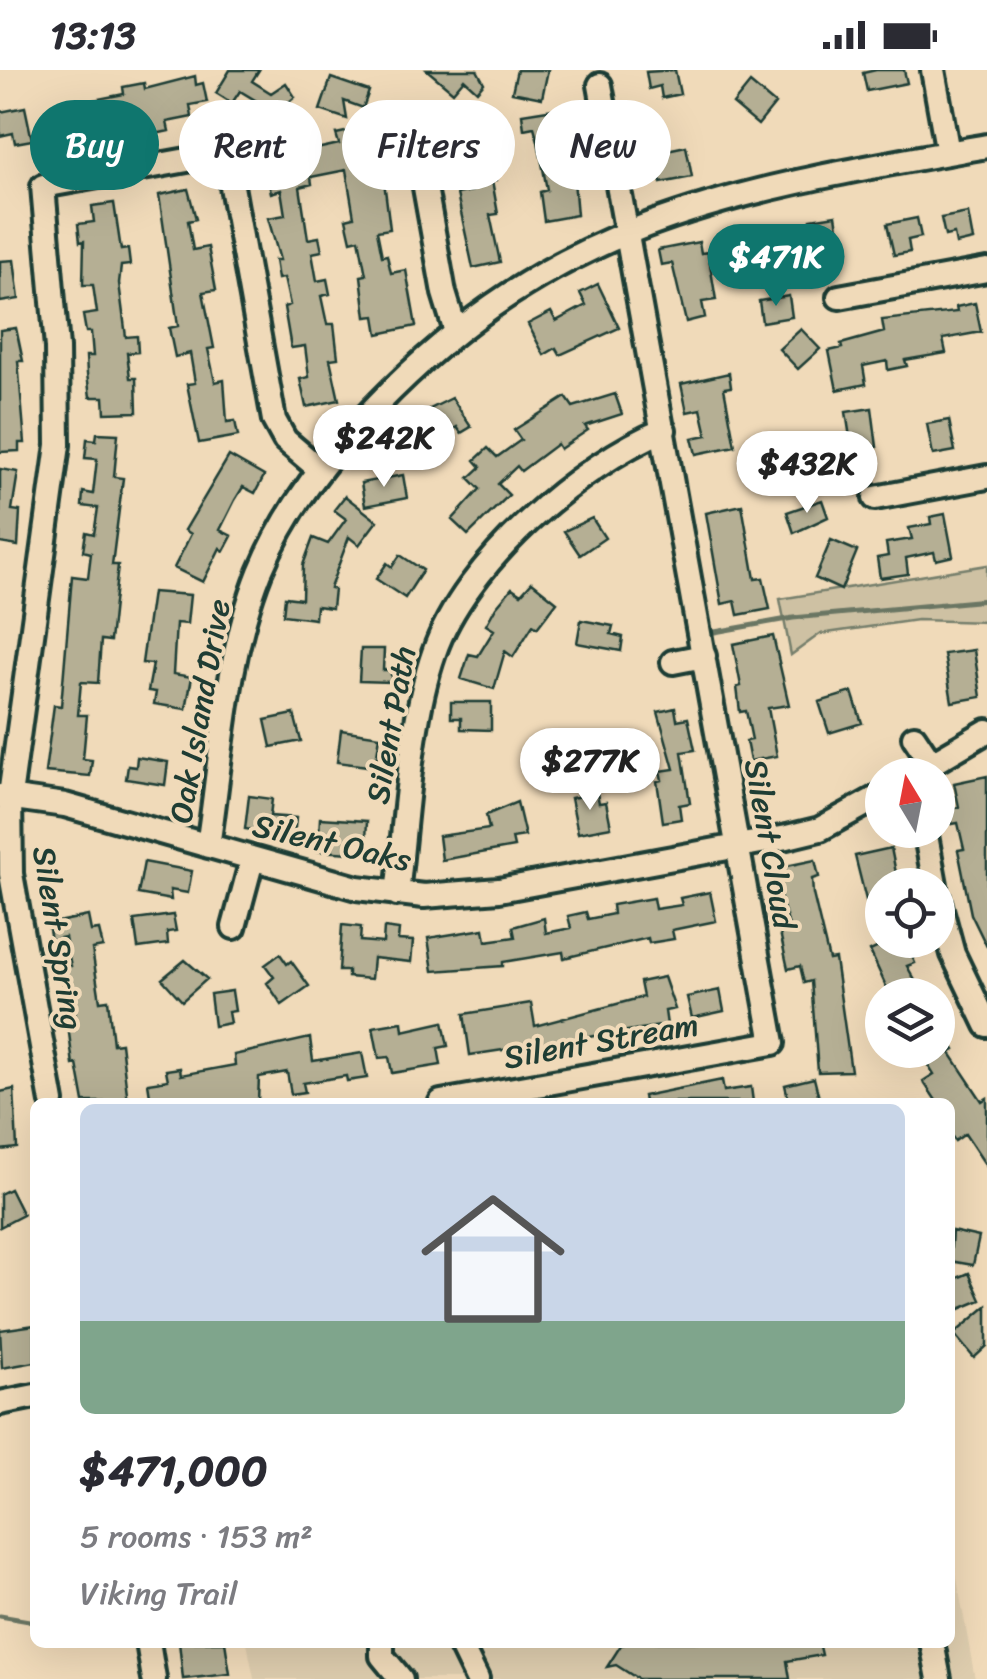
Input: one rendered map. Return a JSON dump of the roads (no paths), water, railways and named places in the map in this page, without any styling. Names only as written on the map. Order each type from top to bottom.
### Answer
[{"type":"street","points":[[933,70],[948,153]]},
{"type":"street","name":"Silent Cloud","points":[[600,86],[773,1043]]},
{"type":"street","name":"Oak Island Drive","points":[[208,846],[245,617],[279,531],[319,469],[407,374],[456,332],[542,272],[625,231],[733,195],[987,146]]},
{"type":"street","name":"Silent Spring","points":[[51,1098],[10,874],[5,796],[58,445],[57,348],[43,186],[226,154],[274,420],[285,440],[319,469]]},
{"type":"street","points":[[425,190],[444,293],[456,332]]},
{"type":"street","points":[[840,296],[987,270]]},
{"type":"street","name":"Silent Path","points":[[396,894],[427,679],[440,636],[471,585],[534,518],[597,466],[664,430]]},
{"type":"street","points":[[875,498],[987,477]]},
{"type":"street","points":[[673,662],[704,656]]},
{"type":"street","points":[[939,758],[987,731]]},
{"type":"street","points":[[914,737],[919,758]]},
{"type":"street","name":"Silent Oaks","points":[[5,796],[65,806],[252,860],[396,894],[500,890],[738,848],[820,829],[865,804]]},
{"type":"street","points":[[234,927],[252,860]]},
{"type":"street","points":[[955,958],[987,1025]]},
{"type":"street","name":"Silent Stream","points":[[464,1098],[773,1043]]},
{"type":"street","points":[[0,1402],[30,1397]]},
{"type":"street","points":[[149,1648],[154,1679]]},
{"type":"street","points":[[382,1648],[382,1656],[401,1679]]},
{"type":"street","points":[[462,1648],[478,1679]]},
{"type":"street","points":[[933,1648],[939,1679]]},
{"type":"waterway","points":[[709,633],[793,618],[987,600]]},
{"type":"waterway","points":[[0,1616],[30,1621]]}]
